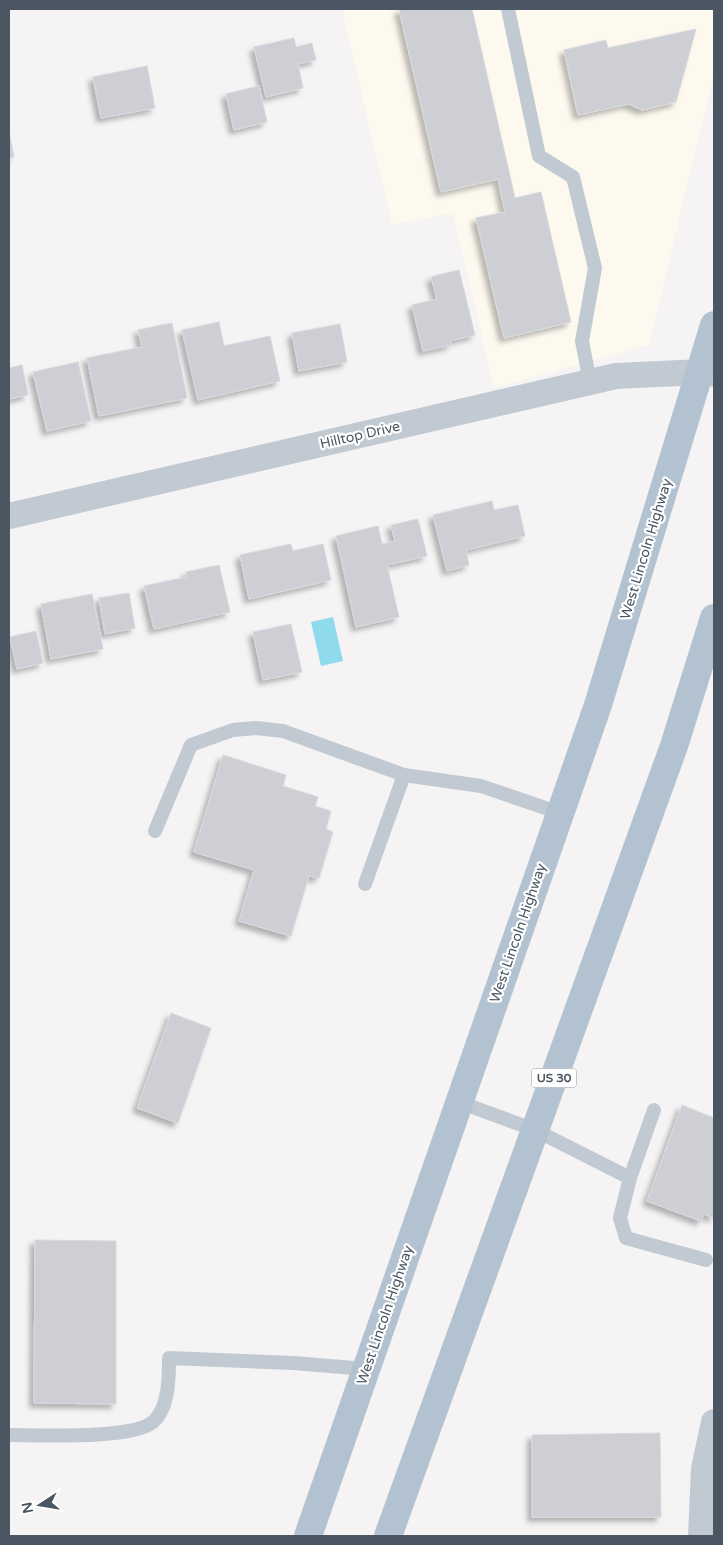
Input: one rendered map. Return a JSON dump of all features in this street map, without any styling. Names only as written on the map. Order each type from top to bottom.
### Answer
[{"type":"main road","name":"West Lincoln Highway","points":[[308,1536],[598,704],[708,373],[714,325]]},
{"type":"main road","name":"US 30","points":[[388,1536],[674,746],[714,618]]},
{"type":"street","name":"Hilltop Drive","points":[[9,516],[616,376],[708,373]]},
{"type":"street","points":[[701,1536],[704,1469],[714,1422]]},
{"type":"lane","points":[[508,9],[539,156],[574,177],[595,268],[582,340],[590,382]]},
{"type":"lane","points":[[155,831],[191,745],[233,730],[256,728],[283,731],[404,775],[481,786],[560,812]]},
{"type":"lane","points":[[366,884],[404,775]]},
{"type":"lane","points":[[459,1102],[535,1130],[630,1178]]},
{"type":"lane","points":[[654,1110],[630,1178],[620,1218],[626,1238],[706,1260]]},
{"type":"lane","points":[[9,1435],[101,1434],[138,1429],[154,1422],[163,1405],[168,1382],[169,1358],[293,1363],[366,1370]]},
{"type":"shaded area","points":[[342,9],[714,9],[714,73],[649,345],[494,388],[453,213],[392,225]]},
{"type":"water","points":[[333,617],[343,661],[321,666],[311,622]]},
{"type":"building","points":[[399,9],[472,9],[515,198],[541,192],[571,322],[504,338],[476,218],[505,212],[498,179],[441,192]]},
{"type":"building","points":[[696,29],[676,102],[642,110],[628,104],[578,115],[564,50],[606,40],[608,48]]},
{"type":"building","points":[[294,38],[296,47],[312,43],[316,60],[298,64],[303,88],[266,97],[254,47]]},
{"type":"building","points":[[147,66],[155,108],[101,118],[93,77]]},
{"type":"building","points":[[259,86],[267,122],[234,130],[226,94]]},
{"type":"building","points":[[9,131],[14,157],[9,158]]},
{"type":"building","points":[[459,270],[475,335],[450,341],[451,345],[423,351],[412,305],[437,299],[431,277]]},
{"type":"building","points":[[219,322],[224,346],[270,336],[280,381],[198,400],[182,330]]},
{"type":"building","points":[[172,323],[187,398],[99,416],[87,358],[142,347],[138,330]]},
{"type":"building","points":[[340,324],[347,362],[299,371],[292,333]]},
{"type":"building","points":[[78,362],[91,421],[47,431],[33,372]]},
{"type":"building","points":[[22,365],[28,395],[9,399],[9,368]]},
{"type":"building","points":[[492,501],[494,510],[518,505],[525,536],[466,550],[469,565],[447,571],[433,515]]},
{"type":"building","points":[[418,519],[427,556],[387,565],[399,617],[356,627],[336,536],[378,526],[382,544],[395,541],[391,525]]},
{"type":"building","points":[[291,544],[293,551],[323,544],[331,580],[249,599],[240,555]]},
{"type":"building","points":[[219,565],[230,612],[154,629],[144,586],[187,577],[186,572]]},
{"type":"building","points":[[129,593],[135,628],[105,634],[99,598]]},
{"type":"building","points":[[92,594],[103,649],[51,659],[41,604]]},
{"type":"building","points":[[291,624],[302,672],[263,680],[253,632]]},
{"type":"building","points":[[36,631],[43,663],[17,669],[10,637]]},
{"type":"building","points":[[223,755],[286,775],[283,786],[318,797],[315,806],[331,811],[326,829],[333,832],[319,878],[309,876],[291,936],[239,921],[254,870],[194,852]]},
{"type":"building","points":[[171,1013],[211,1028],[178,1123],[137,1108]]},
{"type":"building","points":[[682,1105],[714,1118],[714,1218],[704,1214],[701,1221],[647,1201]]},
{"type":"building","points":[[35,1240],[116,1241],[116,1404],[34,1403]]},
{"type":"building","points":[[660,1433],[661,1517],[532,1517],[532,1435]]}]
